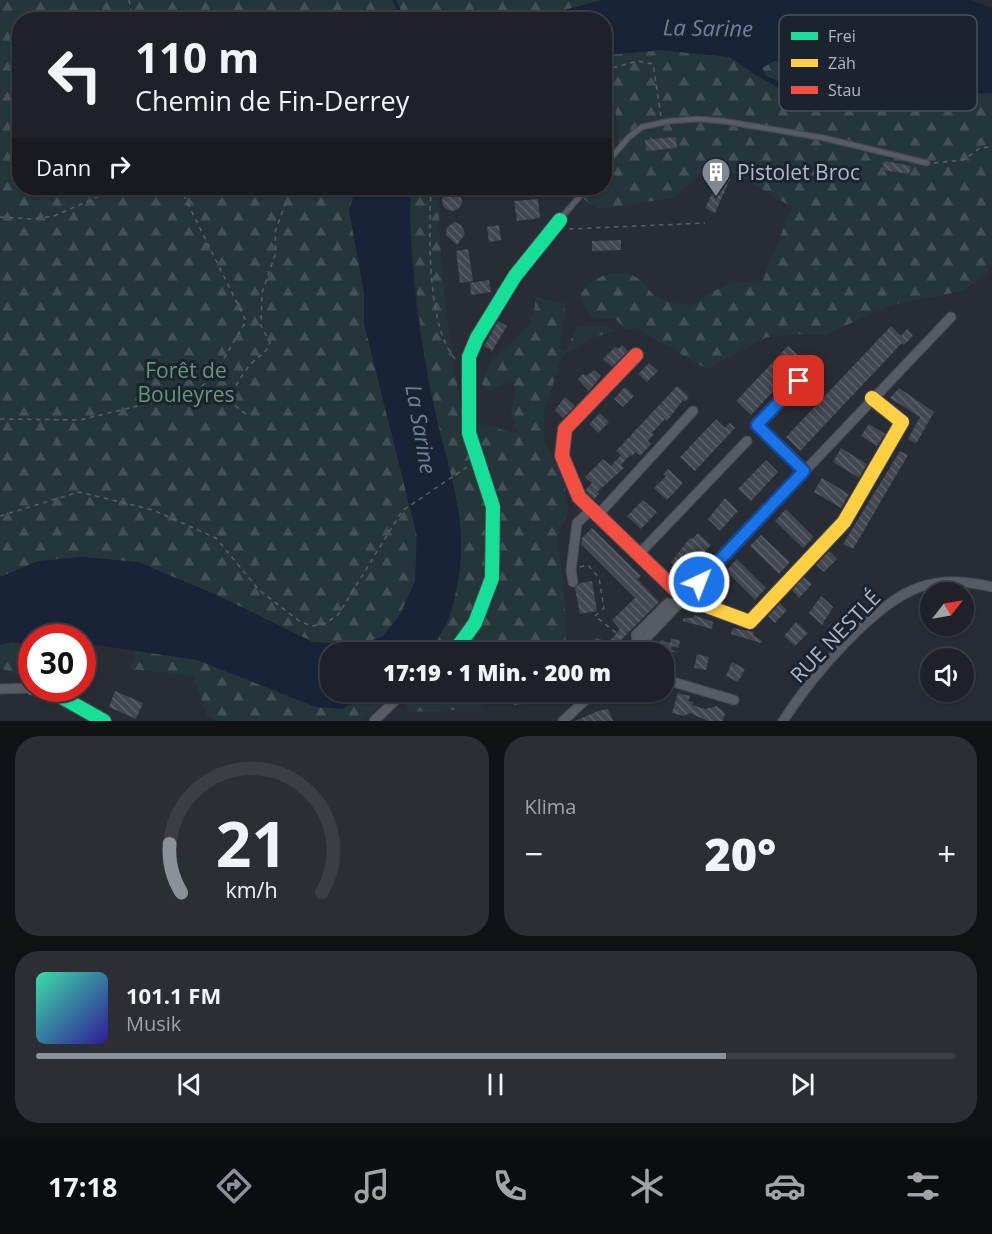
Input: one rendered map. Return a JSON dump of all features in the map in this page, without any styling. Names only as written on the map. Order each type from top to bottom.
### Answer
[{"type":"street","points":[[461,642],[475,623],[492,578],[493,507],[469,433],[468,367],[472,346],[515,276],[563,225]]},
{"type":"street","points":[[642,642],[951,317]]},
{"type":"street","points":[[636,355],[566,429],[560,441],[568,478],[579,497],[639,554],[681,602],[750,622],[844,522],[902,422],[872,398]]},
{"type":"street","points":[[573,582],[571,569],[577,523],[595,512],[693,411]]},
{"type":"street","points":[[639,554],[747,441]]},
{"type":"street","name":"RUE NESTLÉ","points":[[783,721],[829,662],[871,618],[894,600],[918,587],[940,582],[961,581],[992,587]]},
{"type":"street","points":[[674,682],[734,700]]},
{"type":"street","points":[[0,689],[18,688]]},
{"type":"street","points":[[70,702],[104,721]]},
{"type":"street","points":[[374,721],[394,702]]},
{"type":"street","points":[[563,721],[583,702]]},
{"type":"lane","points":[[612,158],[638,130],[662,122],[697,119],[736,123],[824,138],[927,163]]},
{"type":"lane","points":[[563,225],[582,195]]},
{"type":"lane","points":[[804,471],[757,425],[812,366]]},
{"type":"path","points":[[612,68],[638,61],[653,64],[662,122]]},
{"type":"path","points":[[927,163],[963,160],[980,148],[992,147]]},
{"type":"path","points":[[0,217],[33,219],[54,216],[102,195]]},
{"type":"path","points":[[0,419],[80,420],[201,389],[212,379],[246,321],[183,195]]},
{"type":"path","points":[[228,400],[253,361],[265,354],[270,342],[261,326],[262,292],[267,272],[276,252],[275,232],[288,195]]},
{"type":"path","points":[[431,195],[431,260],[435,303],[447,348],[458,362],[468,367]]},
{"type":"path","points":[[563,225],[705,223]]},
{"type":"path","points":[[201,389],[228,400],[247,415]]},
{"type":"path","points":[[0,516],[79,492],[153,510],[216,538],[259,590],[280,609],[312,626],[324,624],[338,615],[402,511],[458,473]]},
{"type":"path","points":[[571,569],[588,565],[599,578],[604,608],[595,616],[627,642]]},
{"type":"green space","name":"Forêt de Bouleyres","points":[[0,0],[602,0],[559,12],[12,12],[12,195],[354,195],[349,210],[364,292],[364,323],[417,536],[415,581],[400,615],[383,636],[368,642],[313,642],[212,593],[83,557],[39,561],[0,577]]},
{"type":"green space","points":[[661,50],[730,57],[757,76],[779,85],[779,111],[977,111],[977,93],[992,93],[992,259],[987,273],[963,291],[891,305],[825,335],[787,334],[765,338],[707,369],[636,328],[626,330],[616,319],[594,318],[584,307],[580,296],[592,282],[608,274],[626,274],[635,277],[645,284],[655,296],[686,305],[696,304],[717,289],[736,283],[761,285],[792,207],[716,162],[673,198],[598,209],[579,196],[612,195],[612,156],[620,145],[612,87],[612,54]]},
{"type":"green space","points":[[779,61],[779,81],[766,76],[762,67]]},
{"type":"green space","points":[[411,195],[439,195],[440,246],[445,304],[463,419],[518,434],[511,412],[515,391],[513,384],[506,383],[489,391],[482,384],[494,359],[529,324],[534,312],[535,297],[564,303],[565,314],[559,348],[566,352],[577,326],[608,326],[616,331],[591,338],[562,356],[544,412],[544,442],[564,478],[568,511],[558,535],[567,629],[565,642],[437,642],[450,615],[453,485],[422,343],[409,217]]},
{"type":"green space","points":[[18,643],[18,675],[0,668],[0,645]]},
{"type":"green space","points":[[136,650],[197,660],[316,707],[342,709],[352,702],[383,702],[364,721],[219,721],[207,715],[193,676],[130,669]]},
{"type":"green space","points":[[402,702],[487,702],[479,709],[410,712]]},
{"type":"water","name":"La Sarine","points":[[602,0],[970,0],[992,8],[992,93],[977,93],[977,15],[779,15],[779,61],[762,68],[766,76],[779,81],[779,88],[730,57],[661,50],[612,54],[612,12],[557,12]]},
{"type":"water","name":"La Sarine","points":[[354,195],[411,195],[413,272],[424,358],[456,499],[461,534],[458,583],[448,619],[436,642],[368,642],[383,636],[400,615],[415,581],[417,536],[364,323],[364,292],[349,210]]},
{"type":"water","points":[[83,557],[138,562],[212,593],[313,642],[320,642],[320,702],[352,702],[343,709],[316,707],[197,660],[96,645],[96,624],[18,624],[18,643],[0,645],[0,577],[39,561]]},
{"type":"building","points":[[676,137],[677,148],[646,151],[645,140]]},
{"type":"building","points":[[884,161],[911,166],[909,174],[883,170]]},
{"type":"building","name":"Pistolet Broc","points":[[712,167],[730,179],[715,213],[705,208],[716,185],[706,180]]},
{"type":"building","points":[[444,195],[460,195],[461,205],[456,210],[448,210],[443,205]]},
{"type":"building","points":[[538,199],[540,218],[517,221],[514,201]]},
{"type":"building","points":[[455,222],[461,225],[465,234],[457,245],[446,235],[447,227]]},
{"type":"building","points":[[499,225],[501,240],[489,242],[487,227]]},
{"type":"building","points":[[621,240],[621,250],[592,251],[592,241]]},
{"type":"building","points":[[468,249],[473,281],[460,283],[456,251]]},
{"type":"building","points":[[489,280],[491,292],[471,295],[470,283]]},
{"type":"building","points":[[498,321],[507,326],[492,351],[484,346]]},
{"type":"building","points":[[891,326],[901,336],[907,329],[913,336],[904,345],[902,343],[800,451],[786,437]]},
{"type":"building","points":[[622,345],[628,351],[612,367],[603,359],[615,347],[618,349]]},
{"type":"building","points":[[788,346],[803,360],[751,415],[736,401]]},
{"type":"building","points":[[649,363],[658,371],[647,382],[638,374]]},
{"type":"building","points":[[594,370],[601,376],[589,391],[578,379],[583,374],[586,376]]},
{"type":"building","points":[[677,386],[689,397],[685,402],[683,400],[667,421],[665,419],[652,433],[654,434],[648,441],[651,444],[640,456],[636,452],[630,455],[621,465],[624,468],[597,492],[599,494],[594,499],[585,490],[592,483],[585,477],[603,459],[611,466],[621,455],[616,451]]},
{"type":"building","points":[[625,387],[634,396],[623,407],[614,399]]},
{"type":"building","points":[[899,388],[934,412],[916,444],[908,439],[920,417],[890,398]]},
{"type":"building","points":[[565,397],[575,406],[563,418],[555,410]]},
{"type":"building","points":[[600,413],[609,422],[598,433],[589,424]]},
{"type":"building","points":[[716,419],[725,428],[730,423],[735,428],[695,471],[680,457]]},
{"type":"building","points":[[869,424],[885,434],[877,446],[861,436]]},
{"type":"building","points":[[841,448],[867,464],[859,478],[833,462]]},
{"type":"building","points":[[900,451],[908,455],[853,549],[843,544]]},
{"type":"building","points":[[766,460],[778,472],[751,501],[738,489]]},
{"type":"building","points":[[668,469],[683,483],[667,500],[654,488],[666,476],[663,474]]},
{"type":"building","points":[[822,478],[849,494],[841,508],[814,492]]},
{"type":"building","points":[[725,498],[738,511],[720,531],[708,519]]},
{"type":"building","points":[[643,500],[657,512],[641,529],[627,516]]},
{"type":"building","points":[[786,509],[814,537],[803,548],[775,521]]},
{"type":"building","points":[[592,528],[641,576],[637,579],[659,602],[621,640],[622,642],[609,642],[620,629],[612,620],[635,598],[581,544],[582,538]]},
{"type":"building","points":[[698,533],[711,545],[683,574],[671,562],[690,538],[692,539]]},
{"type":"building","points":[[761,535],[790,562],[779,574],[750,546]]},
{"type":"building","points":[[829,551],[837,559],[824,572],[816,565]]},
{"type":"building","points":[[737,559],[766,588],[755,600],[726,571]]},
{"type":"building","points":[[804,577],[812,584],[799,598],[792,590]]},
{"type":"building","points":[[592,581],[597,611],[580,614],[575,588],[580,583]]},
{"type":"building","points":[[821,596],[833,607],[822,625],[809,613]]},
{"type":"building","points":[[780,603],[787,610],[775,623],[768,616]]},
{"type":"building","points":[[694,615],[713,622],[712,629],[683,621],[683,618],[693,618]]},
{"type":"building","points":[[796,622],[808,633],[795,646],[784,636]]},
{"type":"building","points":[[733,628],[754,632],[753,635],[762,641],[761,643],[731,634]]},
{"type":"building","points":[[596,638],[609,642],[595,642]]},
{"type":"building","points":[[671,638],[680,641],[678,648],[674,647],[674,642],[670,642]]},
{"type":"building","points":[[697,654],[709,657],[706,670],[694,668]]},
{"type":"building","points":[[732,662],[745,669],[738,682],[726,676]]},
{"type":"building","points":[[115,691],[143,703],[136,719],[109,707]]},
{"type":"building","points":[[678,693],[690,696],[688,701],[693,702],[692,705],[705,709],[717,706],[725,713],[723,721],[708,721],[690,713],[684,716],[672,713]]},
{"type":"building","points":[[514,702],[532,702],[532,703],[514,705]]},
{"type":"building","points":[[608,709],[613,721],[575,721],[598,711]]},
{"type":"waterway","points":[[394,0],[400,12]]},
{"type":"traffic: fast","points":[[461,642],[475,623],[492,578],[493,507],[469,433],[469,357],[477,338],[515,276],[560,220]]},
{"type":"traffic: fast","points":[[70,702],[104,721]]},
{"type":"traffic: slow","points":[[704,605],[750,622],[844,522],[902,422],[872,398]]},
{"type":"traffic: jam","points":[[636,355],[565,429],[562,456],[579,497],[684,598],[704,605]]},
{"type":"place","name":"Pistolet Broc","points":[[716,198]]},
{"type":"route","points":[[699,582],[804,471],[757,425],[799,381]]}]
